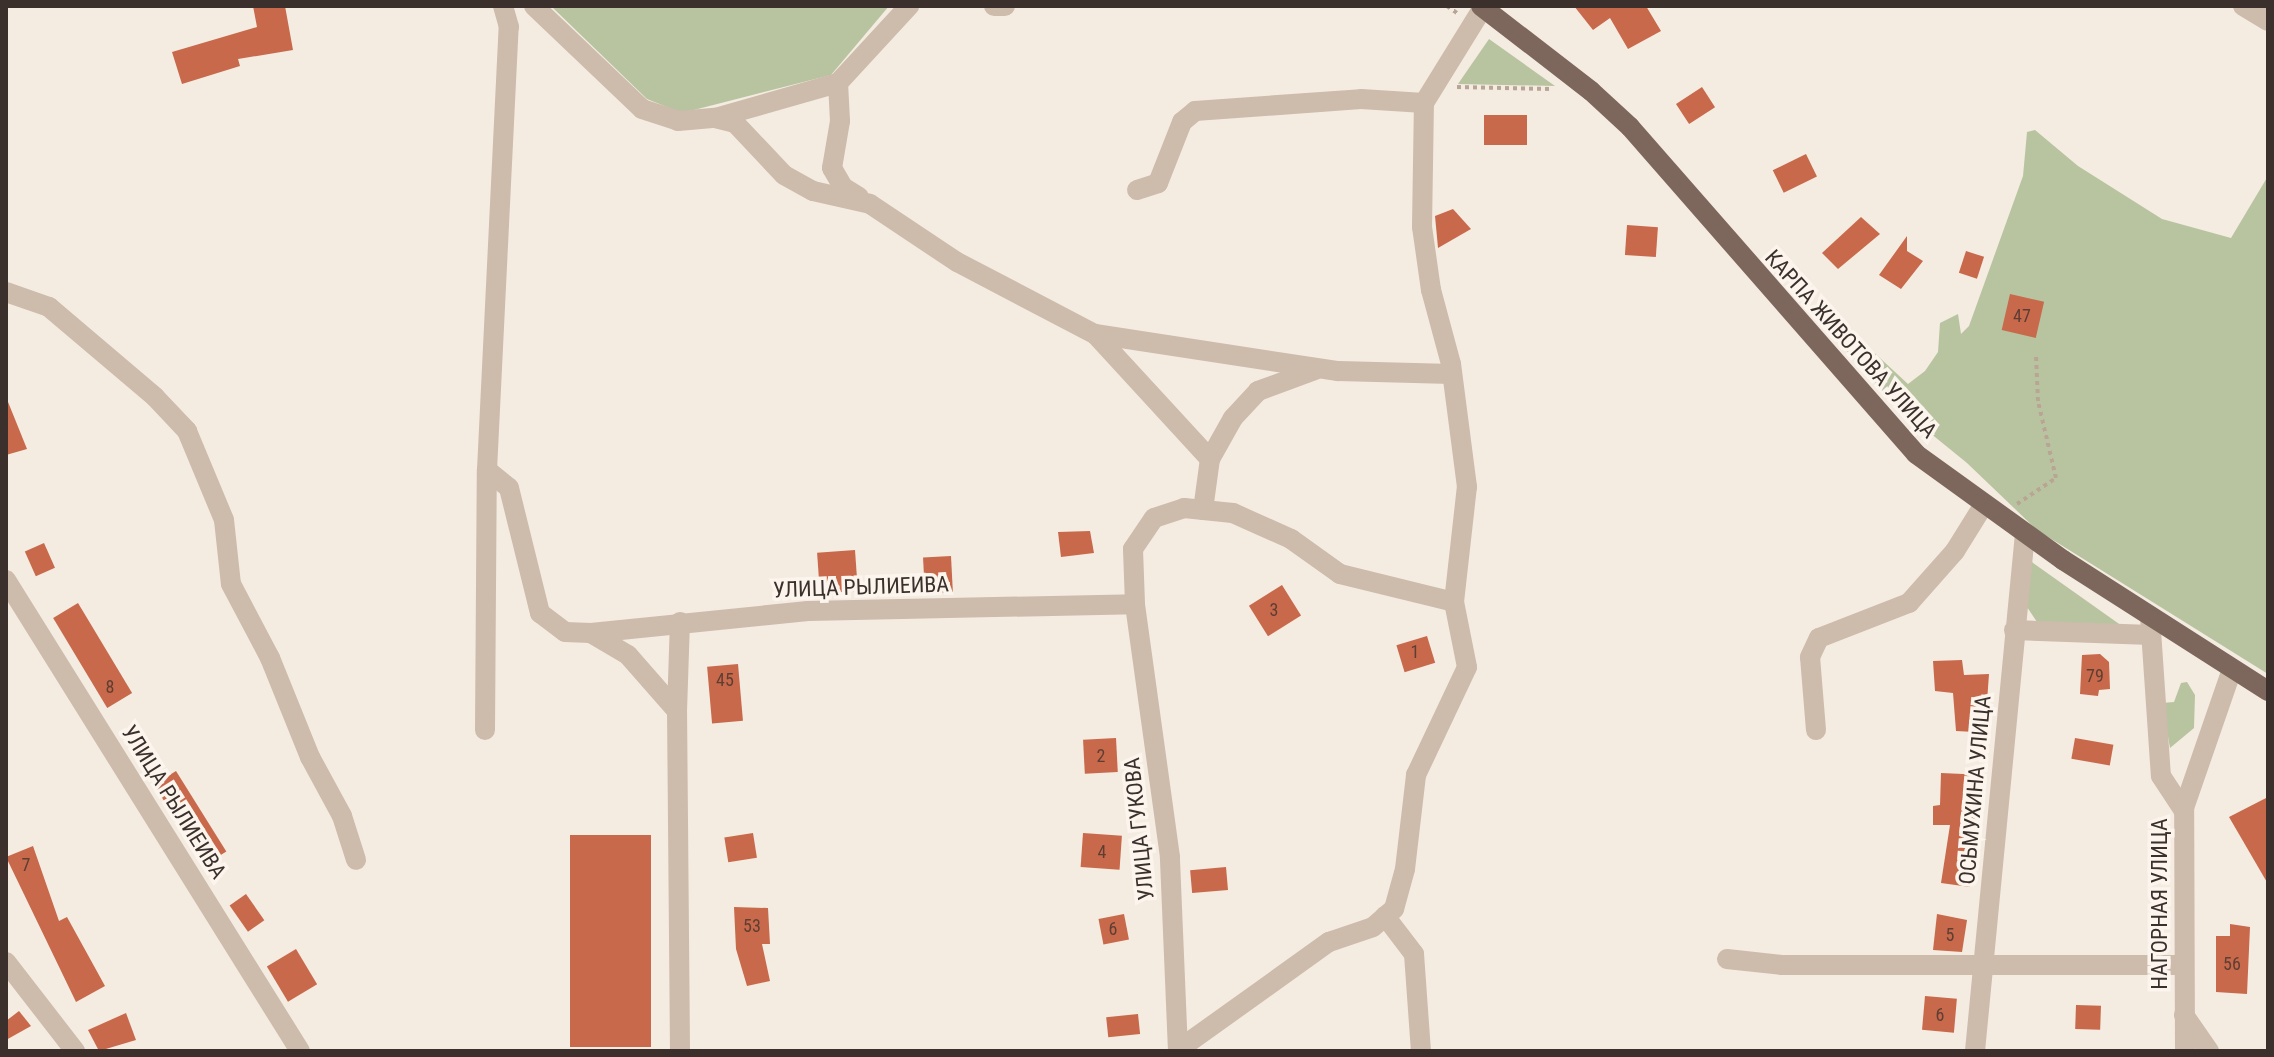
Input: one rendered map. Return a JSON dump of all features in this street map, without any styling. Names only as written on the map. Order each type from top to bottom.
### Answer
[{"type":"main road","name":"КАРПА ЖИВОТОВА УЛИЦА","points":[[1483,7],[1591,91],[1630,127],[1916,454],[2151,626],[2268,691]]},
{"type":"street","points":[[485,730],[487,470],[509,27],[503,6]]},
{"type":"street","points":[[534,6],[642,109],[678,121],[715,118],[838,83],[909,6]]},
{"type":"street","points":[[994,6],[1005,6]]},
{"type":"street","points":[[2243,6],[2268,21]]},
{"type":"street","points":[[1178,1050],[1329,942],[1373,927],[1394,909],[1405,869],[1416,775],[1467,667],[1454,602],[1467,487],[1452,374],[1431,290],[1422,227],[1424,103],[1483,7]]},
{"type":"street","points":[[838,83],[840,121],[832,168],[843,187],[957,262],[1095,334],[1319,368],[1452,374]]},
{"type":"street","points":[[1137,190],[1158,183],[1182,122],[1195,111],[1361,99],[1424,103]]},
{"type":"street","points":[[715,118],[735,123],[784,175],[813,191],[870,204]]},
{"type":"street","points":[[6,292],[49,307],[155,397],[187,431],[224,520],[231,584],[270,658],[310,757],[342,816],[356,860]]},
{"type":"street","points":[[1095,334],[1210,459]]},
{"type":"street","points":[[1203,510],[1210,459],[1233,418],[1258,391],[1319,368]]},
{"type":"street","name":"УЛИЦА РЫЛИЕИВА","points":[[487,470],[509,488],[540,613],[565,632],[591,633],[808,611],[1135,604]]},
{"type":"street","name":"УЛИЦА ГУКОВА","points":[[1178,1050],[1170,857],[1135,604],[1133,549],[1154,518],[1184,508],[1233,513],[1277,533],[1340,574],[1363,583],[1454,602]]},
{"type":"street","points":[[1816,730],[1810,657],[1819,638],[1909,603],[1990,511]]},
{"type":"street","name":"ОСЬМУХИНА УЛИЦА","points":[[1975,1051],[2025,534]]},
{"type":"street","name":"УЛИЦА РЫЛИЕИВА","points":[[6,580],[300,1051]]},
{"type":"street","points":[[680,622],[677,711],[680,1051]]},
{"type":"street","points":[[2014,630],[2151,626],[2161,776],[2184,811]]},
{"type":"street","name":"УЛИЦА РЫЛИЕИВА","points":[[591,633],[628,655],[677,711]]},
{"type":"street","name":"НАГОРНАЯ УЛИЦА","points":[[2185,1051],[2184,811],[2232,669]]},
{"type":"street","points":[[1385,916],[1414,954],[1421,1051]]},
{"type":"street","points":[[1727,959],[1782,965],[2184,965]]},
{"type":"street","points":[[6,962],[75,1051]]},
{"type":"street","points":[[2184,1015],[2209,1051]]},
{"type":"path","points":[[1439,78],[1457,87],[1562,89]]},
{"type":"path","points":[[1990,511],[2056,478],[2038,401],[2036,355]]},
{"type":"green space","points":[[551,6],[889,6],[831,75],[682,113],[647,99]]},
{"type":"green space","points":[[1489,39],[1555,86],[1458,84]]},
{"type":"green space","points":[[2035,130],[2078,166],[2162,219],[2231,238],[2268,176],[2268,674],[2037,530],[1967,463],[1892,402],[1829,331],[1837,327],[1854,334],[1908,384],[1925,371],[1938,352],[1940,323],[1958,314],[1961,334],[1969,326],[2023,176],[2027,132]]},
{"type":"green space","points":[[2029,560],[2122,626],[2037,622],[2025,604]]},
{"type":"green space","points":[[2187,682],[2195,695],[2194,728],[2170,748],[2162,703],[2174,702],[2181,683]]},
{"type":"building","points":[[253,6],[285,6],[293,50],[238,59],[240,66],[182,84],[172,52],[257,27]]},
{"type":"building","points":[[1574,6],[1646,6],[1661,31],[1628,49],[1610,18],[1593,30]]},
{"type":"building","points":[[1702,87],[1715,107],[1689,124],[1676,104]]},
{"type":"building","points":[[1484,115],[1527,115],[1527,145],[1484,145]]},
{"type":"building","points":[[1806,154],[1817,176],[1784,193],[1773,170]]},
{"type":"building","points":[[1453,209],[1471,229],[1438,248],[1435,216]]},
{"type":"building","points":[[1861,217],[1880,234],[1838,269],[1822,253]]},
{"type":"building","points":[[1627,225],[1658,227],[1656,257],[1625,255]]},
{"type":"building","points":[[1907,236],[1907,251],[1923,261],[1901,289],[1879,275]]},
{"type":"building","points":[[1966,251],[1984,257],[1977,279],[1959,273]]},
{"type":"building","points":[[2010,294],[2044,302],[2036,338],[2002,330]]},
{"type":"building","points":[[6,397],[27,449],[6,455]]},
{"type":"building","points":[[1090,531],[1094,553],[1061,557],[1058,532]]},
{"type":"building","points":[[44,543],[55,568],[36,576],[25,552]]},
{"type":"building","points":[[855,550],[858,591],[820,594],[817,553]]},
{"type":"building","points":[[951,556],[953,592],[925,593],[923,557]]},
{"type":"building","points":[[1282,585],[1301,616],[1268,636],[1249,606]]},
{"type":"building","points":[[78,603],[132,693],[107,708],[53,618]]},
{"type":"building","points":[[1427,636],[1435,663],[1405,672],[1396,645]]},
{"type":"building","points":[[2100,654],[2109,662],[2110,689],[2099,690],[2098,696],[2080,694],[2082,655]]},
{"type":"building","points":[[1962,660],[1964,675],[1989,674],[1987,702],[1977,702],[1975,732],[1956,731],[1953,693],[1935,691],[1933,661]]},
{"type":"building","points":[[738,664],[743,721],[712,723],[707,667]]},
{"type":"building","points":[[1116,738],[1118,772],[1085,774],[1083,740]]},
{"type":"building","points":[[2075,738],[2113,745],[2110,765],[2071,759]]},
{"type":"building","points":[[176,771],[226,852],[204,865],[154,785]]},
{"type":"building","points":[[1941,773],[1985,775],[1970,887],[1941,883],[1950,825],[1933,825],[1933,806],[1940,805]]},
{"type":"building","points":[[2268,797],[2268,884],[2229,817]]},
{"type":"building","points":[[753,833],[757,858],[728,862],[724,838]]},
{"type":"building","points":[[1083,833],[1122,836],[1120,870],[1081,867]]},
{"type":"building","points":[[570,835],[651,835],[651,1047],[570,1047]]},
{"type":"building","points":[[33,846],[59,921],[67,917],[105,986],[76,1002],[6,857]]},
{"type":"building","points":[[1226,867],[1228,890],[1192,893],[1190,870]]},
{"type":"building","points":[[246,894],[264,920],[248,932],[230,905]]},
{"type":"building","points":[[734,907],[768,908],[770,944],[762,944],[770,981],[747,986],[736,949]]},
{"type":"building","points":[[1124,914],[1129,940],[1103,944],[1098,919]]},
{"type":"building","points":[[1937,914],[1967,920],[1962,952],[1933,950]]},
{"type":"building","points":[[2230,924],[2250,927],[2247,994],[2216,992],[2216,936],[2230,936]]},
{"type":"building","points":[[296,949],[317,984],[288,1002],[267,967]]},
{"type":"building","points":[[1925,996],[1957,999],[1954,1033],[1922,1030]]},
{"type":"building","points":[[2076,1005],[2101,1006],[2100,1030],[2075,1029]]},
{"type":"building","points":[[19,1011],[31,1026],[6,1040],[6,1021]]},
{"type":"building","points":[[126,1013],[136,1040],[99,1051],[88,1030]]},
{"type":"building","points":[[1138,1014],[1140,1034],[1108,1037],[1106,1017]]}]
